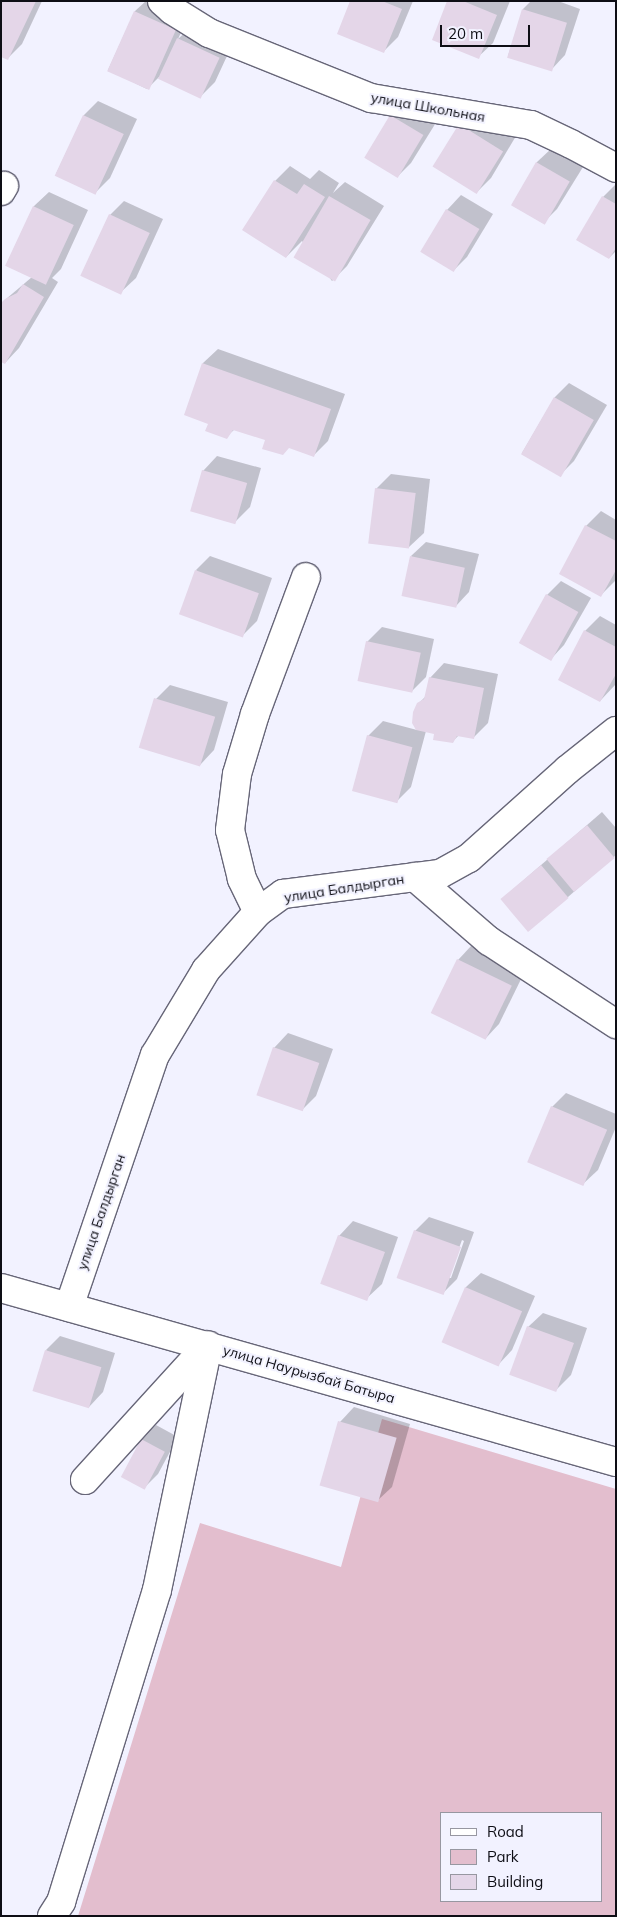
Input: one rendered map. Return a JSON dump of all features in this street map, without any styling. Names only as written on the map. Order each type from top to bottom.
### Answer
[{"type":"street","name":"улица Школьная","points":[[162,1],[172,10],[209,33],[371,98],[531,126],[571,144],[616,168]]},
{"type":"street","points":[[258,912],[242,879],[230,830],[237,774],[254,714],[306,577]]},
{"type":"street","name":"улица Балдырган","points":[[69,1307],[155,1055],[206,970],[258,912],[282,894],[440,874],[469,858],[567,770],[616,730]]},
{"type":"street","points":[[415,877],[489,941],[616,1024]]},
{"type":"street","name":"улица Наурызбай Батыра","points":[[1,1288],[208,1345],[616,1462]]},
{"type":"street","points":[[85,1480],[208,1345]]},
{"type":"street","points":[[52,1916],[61,1902],[157,1590],[208,1345]]},
{"type":"green space","points":[[382,1419],[616,1489],[616,1916],[78,1916],[200,1523],[341,1567]]},
{"type":"building","points":[[1,1],[36,1],[8,60],[1,57]]},
{"type":"building","points":[[350,1],[382,1],[402,9],[384,53],[337,34]]},
{"type":"building","points":[[447,1],[463,1],[497,15],[479,59],[432,40]]},
{"type":"building","points":[[522,9],[567,23],[552,72],[507,58]]},
{"type":"building","points":[[134,11],[176,30],[149,90],[107,71]]},
{"type":"building","points":[[177,38],[220,58],[201,99],[158,79]]},
{"type":"building","points":[[83,115],[124,134],[95,195],[55,176]]},
{"type":"building","points":[[390,115],[423,135],[398,178],[364,158]]},
{"type":"building","points":[[459,124],[503,152],[477,194],[433,166]]},
{"type":"building","points":[[536,162],[570,182],[545,225],[511,205]]},
{"type":"building","points":[[274,180],[297,194],[304,184],[325,197],[286,258],[242,230]]},
{"type":"building","points":[[329,196],[371,220],[335,281],[294,257]]},
{"type":"building","points":[[602,196],[616,204],[616,248],[609,259],[576,240]]},
{"type":"building","points":[[33,206],[74,225],[46,285],[5,266]]},
{"type":"building","points":[[446,209],[479,229],[454,272],[420,252]]},
{"type":"building","points":[[109,214],[150,233],[121,295],[80,276]]},
{"type":"building","points":[[23,284],[44,297],[5,364],[1,362],[1,303],[17,293]]},
{"type":"building","points":[[202,363],[331,409],[314,457],[289,448],[283,455],[262,449],[265,440],[233,430],[227,439],[205,431],[208,424],[184,415]]},
{"type":"building","points":[[554,397],[594,420],[561,477],[521,454]]},
{"type":"building","points":[[202,470],[247,483],[235,524],[190,511]]},
{"type":"building","points":[[375,488],[416,493],[409,549],[368,544]]},
{"type":"building","points":[[585,525],[616,541],[616,570],[601,597],[559,574]]},
{"type":"building","points":[[410,556],[465,568],[456,608],[401,596]]},
{"type":"building","points":[[195,570],[259,593],[243,637],[179,614]]},
{"type":"building","points":[[546,594],[578,612],[551,661],[519,643]]},
{"type":"building","points":[[584,630],[616,647],[616,674],[600,702],[558,680]]},
{"type":"building","points":[[366,641],[421,653],[412,693],[357,681]]},
{"type":"building","points":[[429,677],[484,688],[474,739],[457,736],[453,743],[433,740],[434,734],[416,730],[412,723],[413,712],[417,703],[424,699]]},
{"type":"building","points":[[154,698],[215,717],[200,766],[139,748]]},
{"type":"building","points":[[367,735],[412,747],[397,803],[352,791]]},
{"type":"building","points":[[587,825],[615,858],[574,892],[546,859]]},
{"type":"building","points":[[541,865],[569,898],[528,932],[500,899]]},
{"type":"building","points":[[457,959],[512,986],[486,1040],[431,1013]]},
{"type":"building","points":[[273,1047],[319,1063],[303,1111],[256,1095]]},
{"type":"building","points":[[551,1106],[607,1130],[583,1186],[527,1162]]},
{"type":"building","points":[[414,1230],[461,1247],[444,1295],[397,1278]]},
{"type":"building","points":[[338,1235],[385,1252],[367,1301],[320,1284]]},
{"type":"building","points":[[465,1287],[522,1311],[499,1366],[442,1342]]},
{"type":"building","points":[[527,1326],[574,1343],[556,1392],[509,1375]]},
{"type":"building","points":[[45,1350],[101,1367],[89,1408],[32,1391]]},
{"type":"building","points":[[338,1421],[397,1438],[378,1502],[320,1485]]},
{"type":"building","points":[[141,1439],[165,1452],[145,1490],[121,1477]]}]
